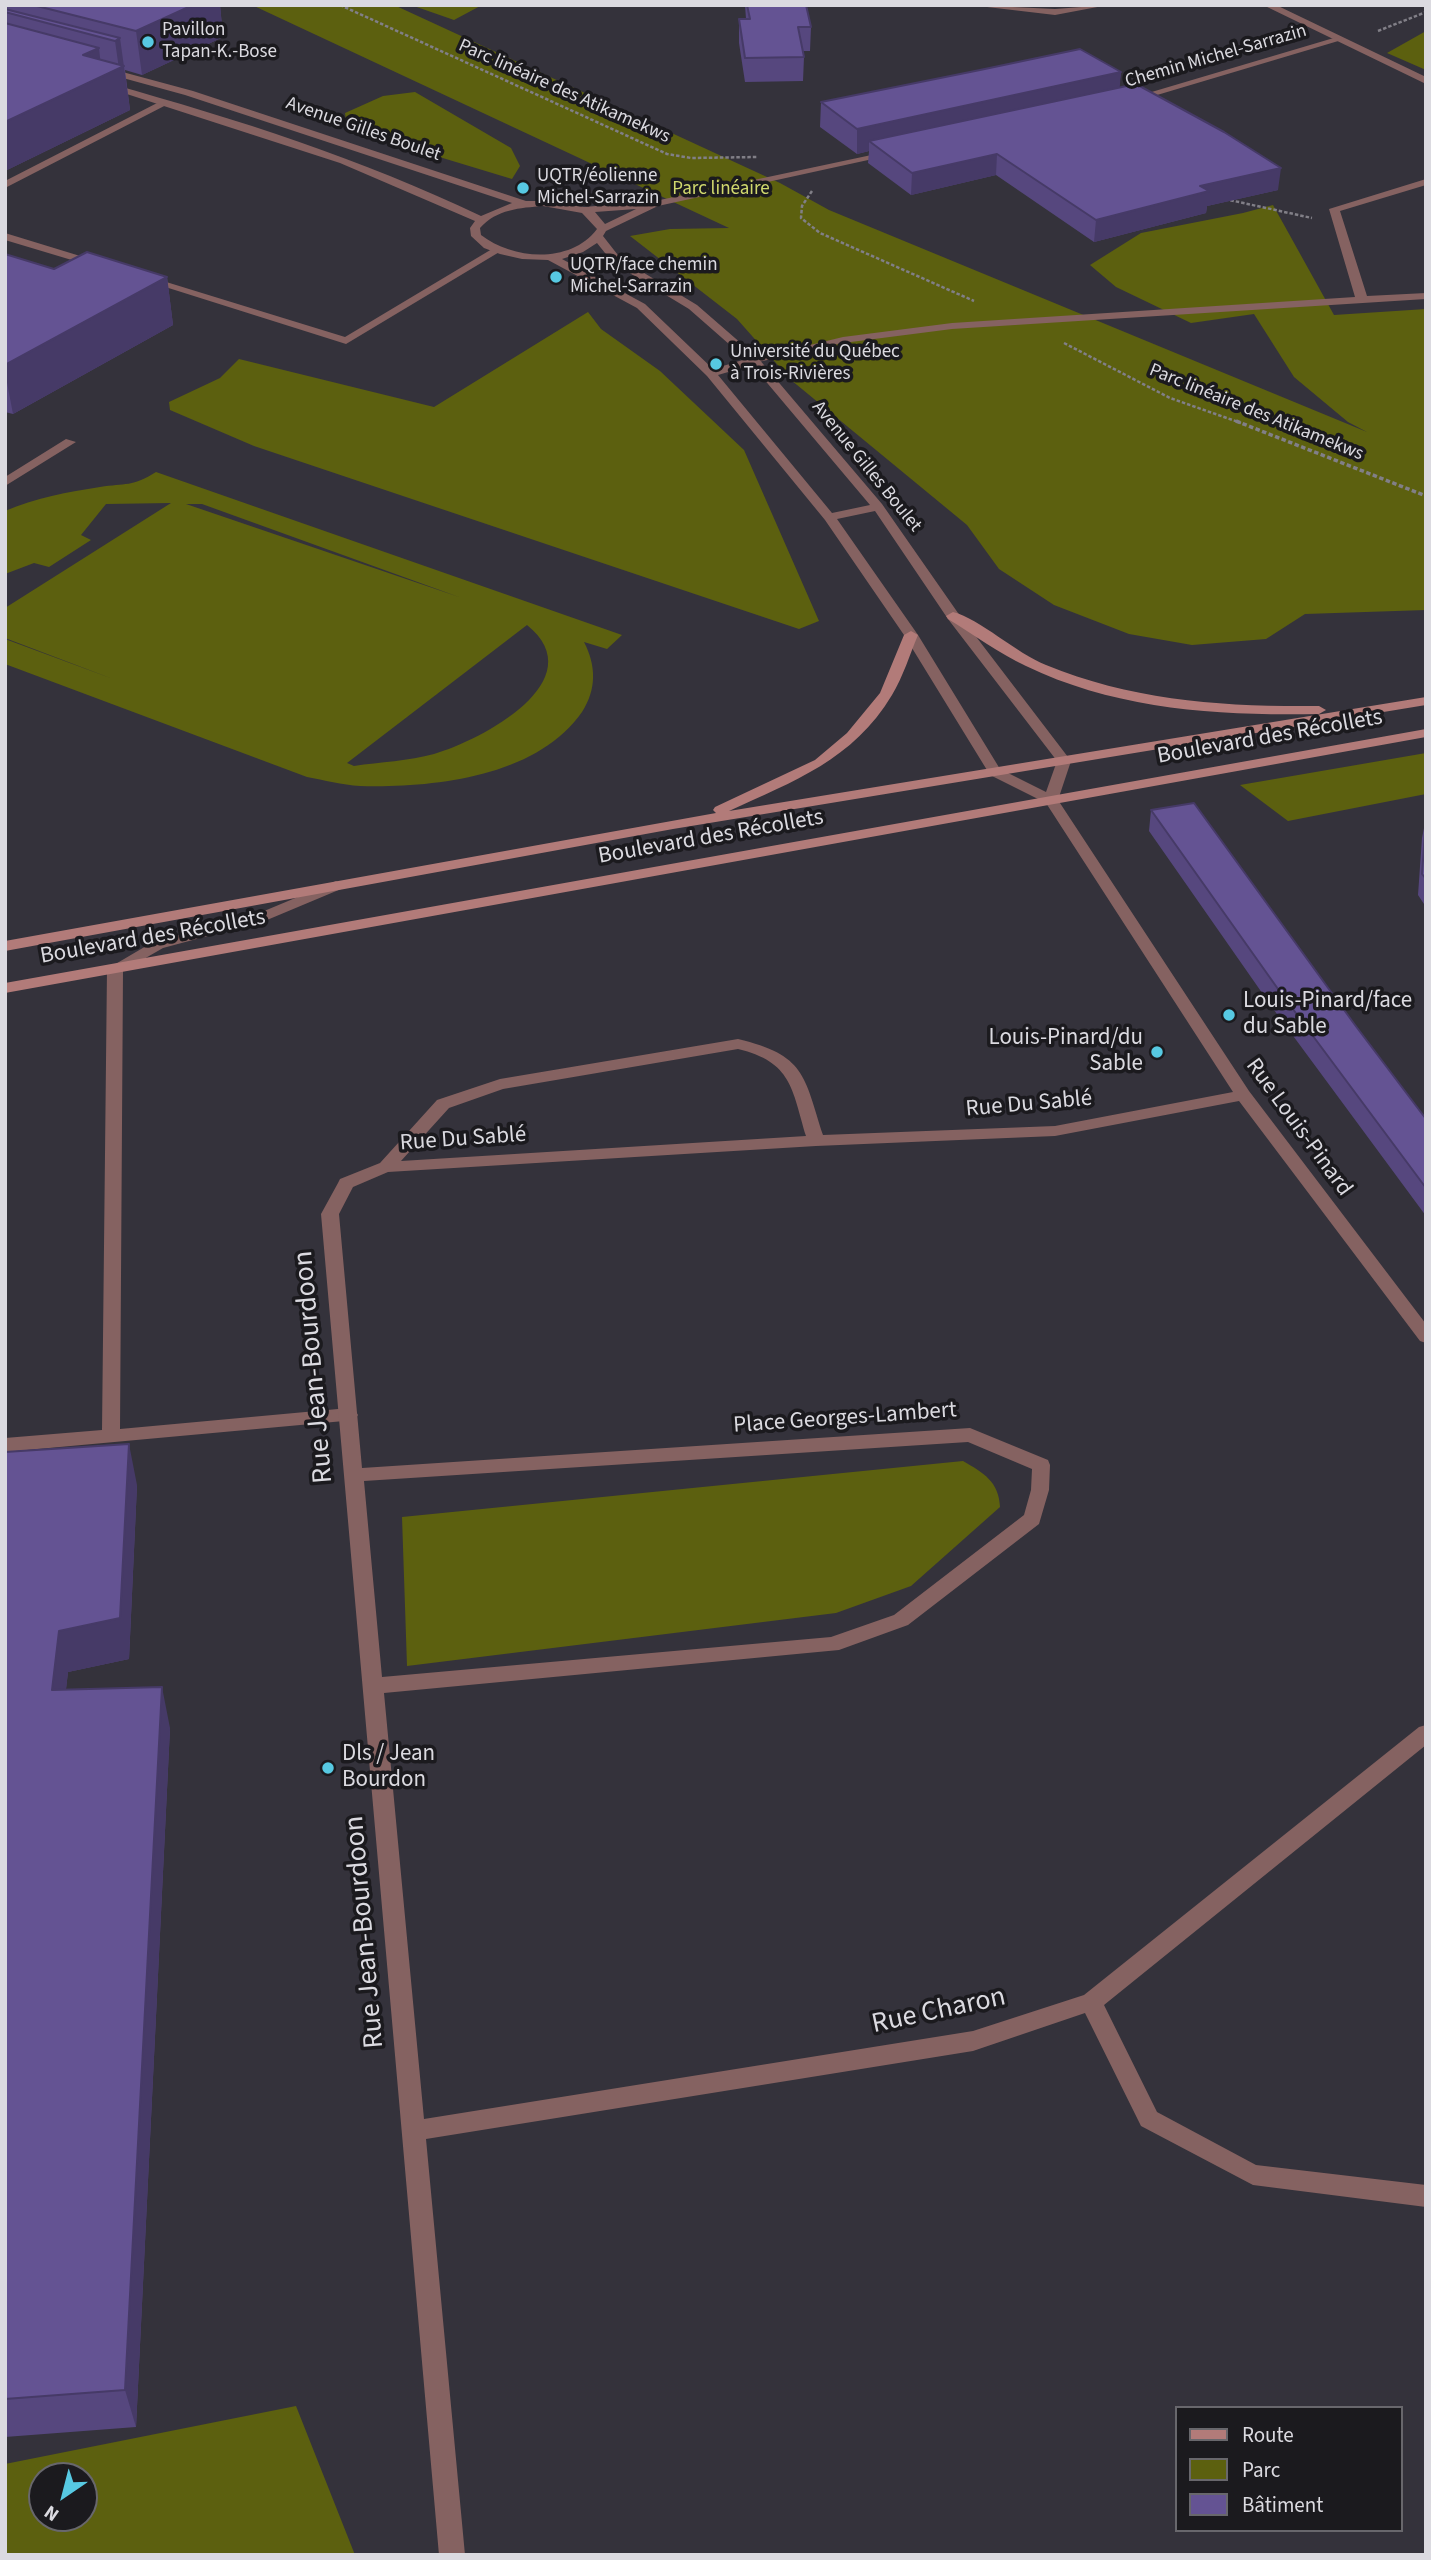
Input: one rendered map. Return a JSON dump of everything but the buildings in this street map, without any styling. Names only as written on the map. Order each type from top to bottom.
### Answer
[{"type":"main road","points":[[953,616],[1038,667],[1131,699],[1207,710],[1385,708]]},
{"type":"main road","points":[[673,825],[727,807],[820,762],[852,736],[886,694],[911,635]]},
{"type":"main road","name":"Boulevard des Récollets","points":[[5,946],[673,825],[1426,701]]},
{"type":"main road","name":"Boulevard des Récollets","points":[[5,988],[1426,733]]},
{"type":"street","points":[[975,5],[1055,12],[1103,5]]},
{"type":"street","name":"Chemin Michel-Sarrazin","points":[[1268,5],[1340,39]]},
{"type":"street","points":[[1340,39],[1426,81]]},
{"type":"street","name":"Chemin Michel-Sarrazin","points":[[1118,102],[1202,82],[1340,39]]},
{"type":"street","name":"Avenue Gilles Boulet","points":[[86,66],[189,93],[524,204],[562,205],[583,210],[600,221],[601,234],[617,261],[693,307],[754,360],[878,507],[953,616],[1064,761]]},
{"type":"street","name":"Avenue Gilles Boulet","points":[[91,82],[323,152],[427,192],[481,220],[492,213],[524,204]]},
{"type":"street","points":[[5,185],[189,93]]},
{"type":"street","points":[[583,210],[655,204],[898,150]]},
{"type":"street","points":[[1362,300],[1334,209],[1426,182]]},
{"type":"street","points":[[481,220],[475,228],[476,236],[496,251],[530,257],[550,256],[580,250],[601,234],[655,204]]},
{"type":"street","points":[[5,236],[110,268]]},
{"type":"street","points":[[136,276],[346,341],[496,251]]},
{"type":"street","points":[[550,256],[641,306],[711,374],[829,517],[911,635],[995,772],[1051,800],[1064,761]]},
{"type":"street","points":[[711,374],[754,360],[844,340],[952,326],[1426,296]]},
{"type":"street","points":[[5,482],[70,442]]},
{"type":"street","points":[[829,517],[878,507]]},
{"type":"street","name":"Rue Louis-Pinard","points":[[1051,800],[1243,1094],[1426,1337]]},
{"type":"street","points":[[111,1436],[115,969],[158,945],[262,917],[336,886]]},
{"type":"street","name":"Rue Du Sablé","points":[[386,1167],[443,1104],[500,1084],[738,1044],[767,1049],[791,1065],[816,1141]]},
{"type":"street","name":"Rue Du Sablé","points":[[386,1167],[816,1141],[1055,1131],[1243,1094]]},
{"type":"street","name":"Rue Jean-Bourdoon","points":[[386,1167],[345,1184],[330,1214],[452,2555]]},
{"type":"street","points":[[5,1445],[349,1415]]},
{"type":"street","name":"Place Georges-Lambert","points":[[354,1475],[970,1435],[1041,1465],[1040,1490],[1032,1519],[901,1620],[832,1645],[373,1686]]},
{"type":"street","name":"Rue Charon","points":[[414,2131],[973,2041],[1091,2002],[1426,1733]]},
{"type":"street","points":[[1091,2002],[1149,2119],[1253,2175],[1426,2196]]},
{"type":"path","name":"Parc linéaire des Atikamekws","points":[[340,5],[667,154],[691,158],[763,158]]},
{"type":"path","points":[[1340,39],[1383,30],[1426,12]]},
{"type":"path","points":[[811,184],[812,193],[802,206],[801,218],[820,233],[979,303]]},
{"type":"path","points":[[1214,197],[1314,218],[1334,209]]},
{"type":"path","name":"Parc linéaire des Atikamekws","points":[[1053,337],[1170,398],[1296,443],[1426,496]]},
{"type":"green space","name":"Parc linéaire","points":[[252,5],[394,5],[780,183],[829,210],[1367,432],[1348,422],[1294,377],[1254,314],[1191,323],[1116,287],[1090,265],[1141,233],[1273,205],[1334,315],[1426,309],[1426,610],[1305,614],[1266,639],[1192,645],[1129,634],[1054,605],[999,569],[967,525],[791,380],[737,319],[630,236],[670,229],[729,228]]},
{"type":"green space","points":[[411,5],[482,5],[454,20]]},
{"type":"green space","points":[[1426,31],[1426,70],[1387,53]]},
{"type":"green space","points":[[415,92],[511,148],[520,166],[512,179],[347,129],[345,113],[383,96]]},
{"type":"green space","points":[[588,312],[601,329],[660,371],[744,450],[819,621],[799,629],[254,446],[170,410],[169,402],[220,378],[239,359],[434,407]]},
{"type":"green space","points":[[156,472],[622,635],[607,649],[584,642],[593,668],[587,703],[563,734],[539,751],[511,765],[481,774],[450,781],[389,786],[353,785],[307,777],[5,664],[5,639],[113,679],[5,638],[5,608],[171,503],[106,504],[81,535],[91,540],[49,567],[34,563],[5,574],[5,511],[52,496],[129,484]],"holes":[[[186,504],[202,504],[459,597]],[[527,625],[544,646],[548,666],[540,686],[524,705],[502,722],[455,747],[434,754],[354,766],[347,763]]]},
{"type":"green space","points":[[1426,753],[1426,794],[1288,821],[1240,785]]},
{"type":"green space","points":[[963,1461],[989,1479],[997,1491],[1000,1507],[911,1586],[836,1613],[407,1666],[402,1517]]},
{"type":"green space","points":[[296,2406],[355,2555],[5,2555],[5,2464]]},
{"type":"place","name":"Pavillon Tapan-K.-Bose","points":[[148,42]]},
{"type":"place","name":"UQTR/éolienne Michel-Sarrazin","points":[[523,188]]},
{"type":"place","name":"UQTR/face chemin Michel-Sarrazin","points":[[556,277]]},
{"type":"place","name":"Université du Québec à Trois-Rivières","points":[[716,364]]},
{"type":"place","name":"Louis-Pinard/face du Sable","points":[[1229,1015]]},
{"type":"place","name":"Louis-Pinard/du Sable","points":[[1157,1052]]},
{"type":"place","name":"Dls / Jean Bourdon","points":[[328,1768]]}]
